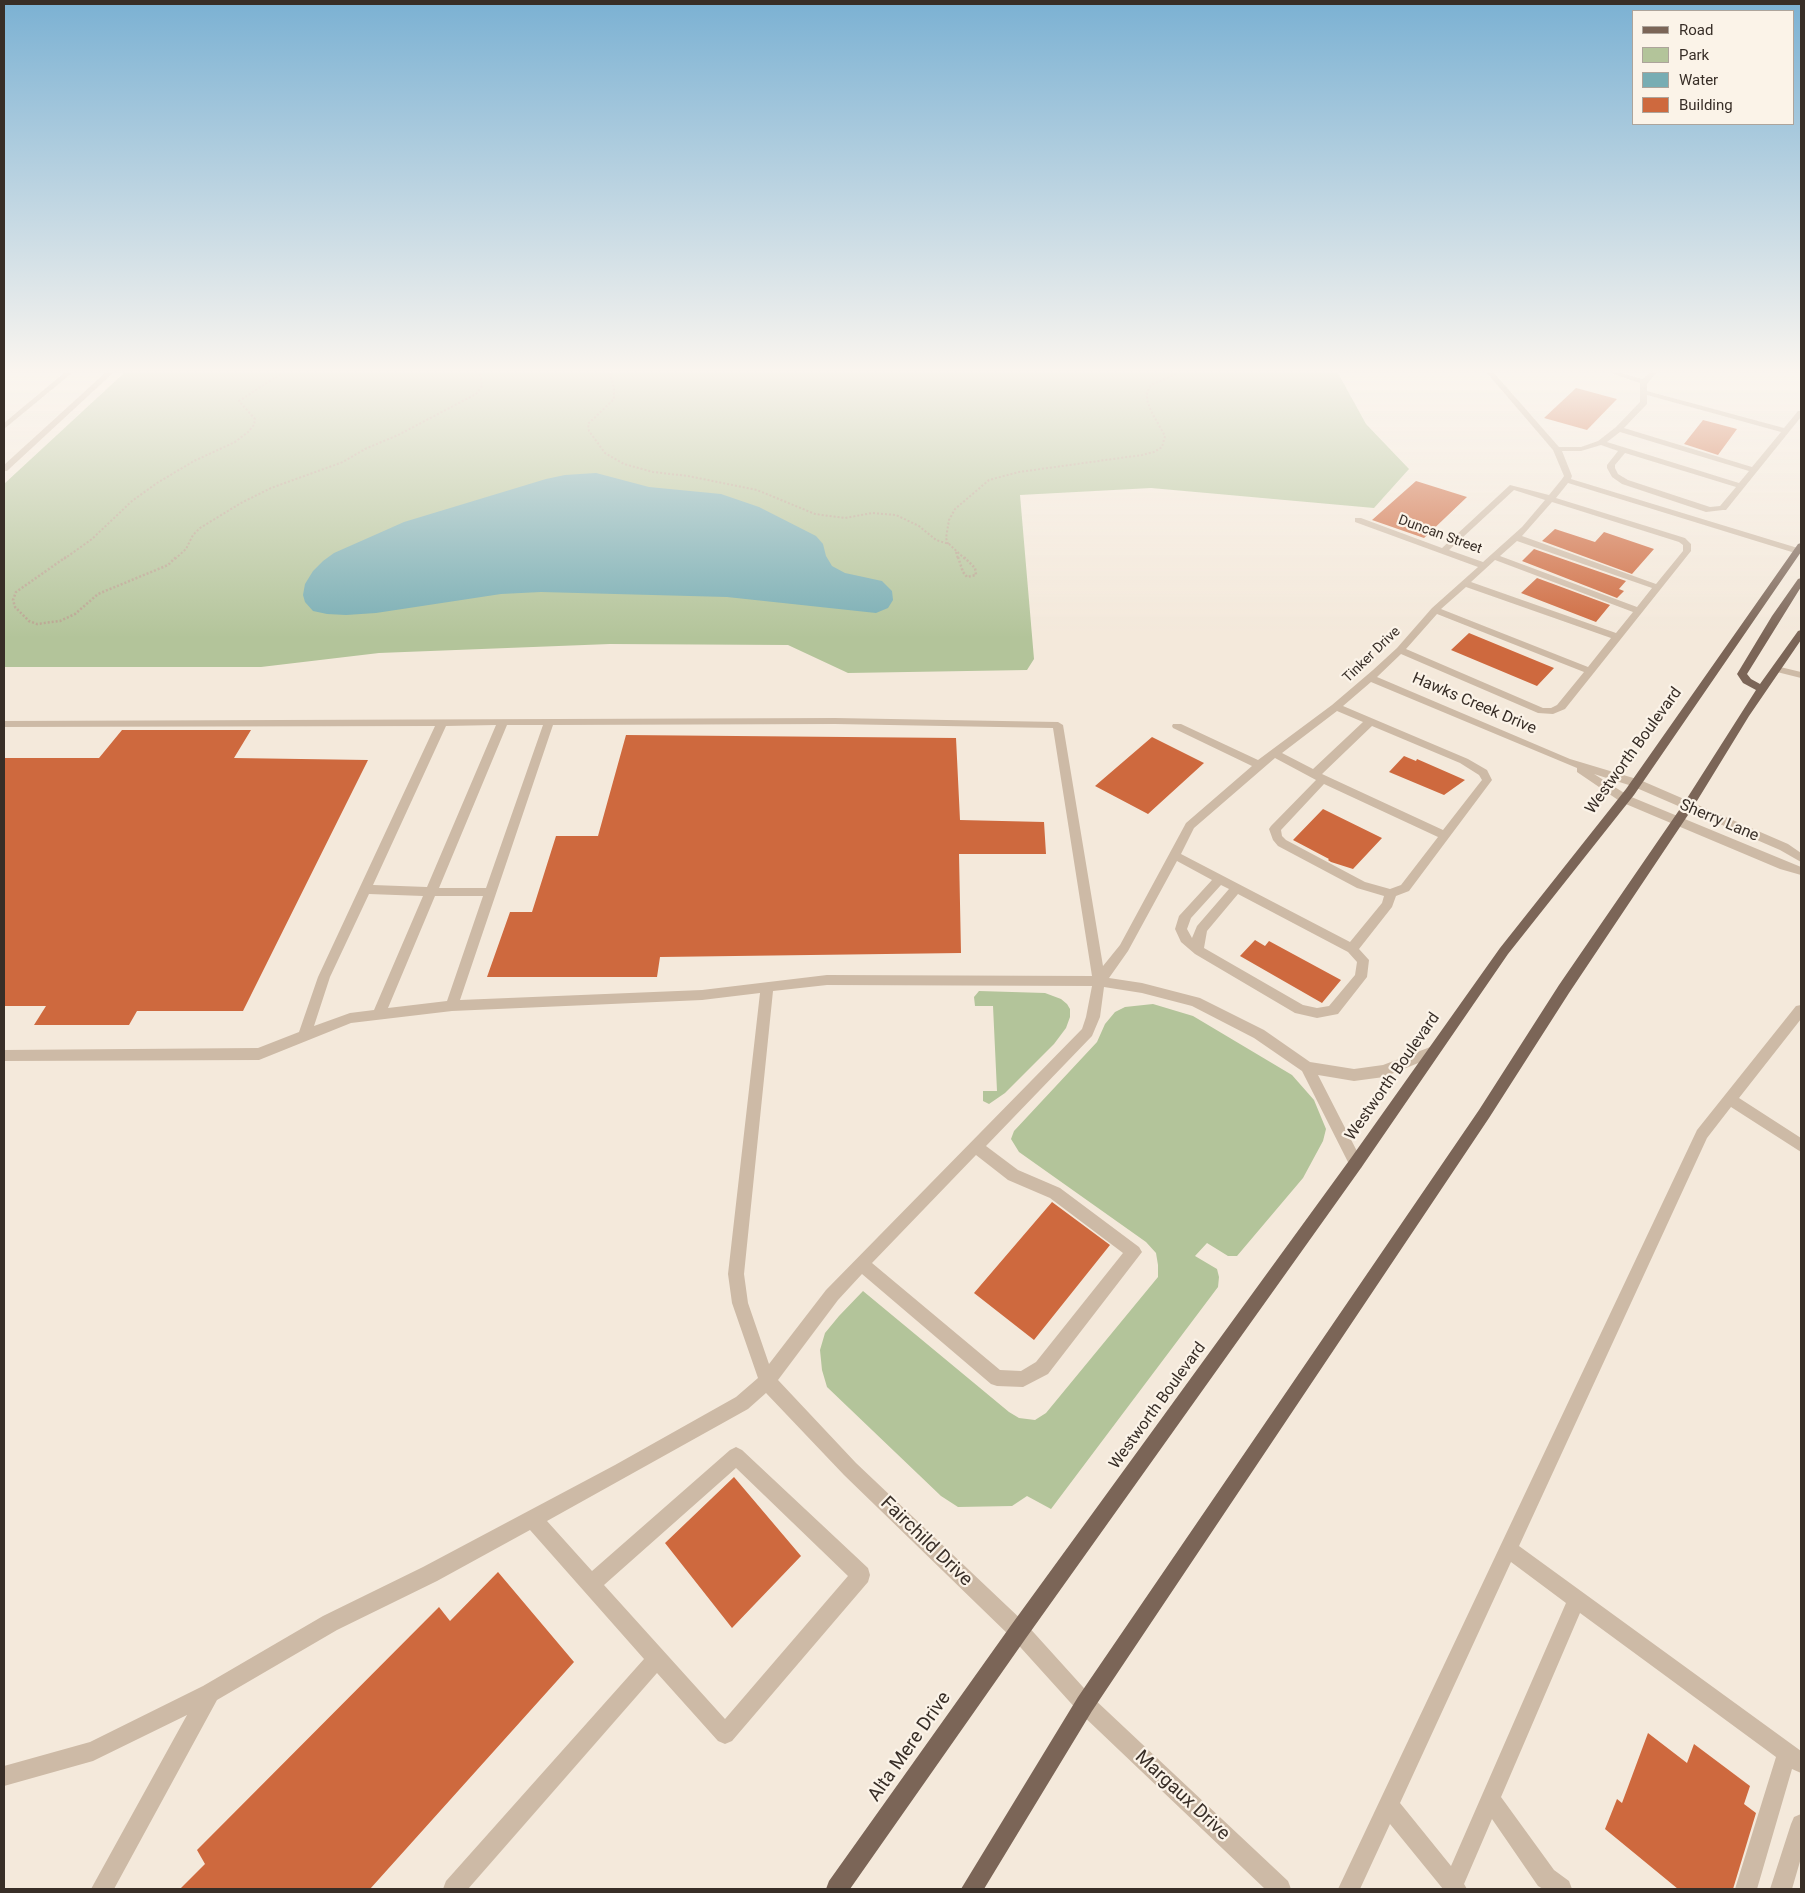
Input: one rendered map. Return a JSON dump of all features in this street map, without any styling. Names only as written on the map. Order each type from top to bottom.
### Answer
[{"type":"main road","name":"Westworth Boulevard","points":[[1019,1631],[1356,1162],[1504,951],[1625,798],[1800,551]]},
{"type":"main road","points":[[1762,689],[1747,681],[1742,674],[1777,616],[1801,581]]},
{"type":"main road","points":[[972,1889],[1085,1704],[1484,1114],[1569,981],[1678,822],[1762,689],[1801,633]]},
{"type":"main road","name":"Alta Mere Drive","points":[[838,1889],[1019,1631]]},
{"type":"street","points":[[1563,461],[1568,476],[1566,480],[1800,551]]},
{"type":"street","points":[[1618,461],[1611,468],[1615,475],[1624,482],[1709,510],[1722,508],[1761,461]]},
{"type":"street","points":[[1661,461],[1741,486]]},
{"type":"street","points":[[1725,461],[1754,470]]},
{"type":"street","name":"Tinker Drive","points":[[1099,981],[1124,948],[1190,826],[1259,765],[1336,707],[1400,650],[1435,610],[1515,538],[1566,480]]},
{"type":"street","points":[[1400,650],[1542,710],[1553,711],[1560,707],[1639,611],[1687,551],[1687,544],[1682,540],[1662,533],[1551,497],[1513,487],[1443,551]]},
{"type":"street","name":"Duncan Street","points":[[1358,520],[1484,566]]},
{"type":"street","points":[[1515,538],[1657,588]]},
{"type":"street","points":[[1494,557],[1639,611]]},
{"type":"street","points":[[1464,583],[1617,637]]},
{"type":"street","points":[[1435,610],[1590,671]]},
{"type":"street","points":[[1776,669],[1801,675]]},
{"type":"street","name":"Hawks Creek Drive","points":[[1368,677],[1566,761],[1636,783]]},
{"type":"street","points":[[1336,707],[1371,721],[1464,761],[1483,773],[1486,780],[1482,788],[1405,888],[1384,892],[1361,885],[1282,843],[1277,837],[1275,829],[1306,795],[1319,777],[1371,721]]},
{"type":"street","points":[[4,724],[835,721],[1058,725],[1099,981],[1093,1017],[1087,1032],[832,1295],[767,1381],[742,1403],[430,1574],[330,1623],[210,1693],[93,1751],[4,1776]]},
{"type":"street","points":[[306,1036],[324,977],[442,722]]},
{"type":"street","points":[[379,1014],[503,722]]},
{"type":"street","points":[[452,1006],[549,722]]},
{"type":"street","points":[[1177,726],[1259,765]]},
{"type":"street","points":[[1275,754],[1319,777],[1446,836]]},
{"type":"street","name":"Hawks Creek Drive","points":[[1566,761],[1625,798]]},
{"type":"street","name":"Sherry Lane","points":[[1636,783],[1784,847],[1801,858]]},
{"type":"street","name":"Sherry Lane","points":[[1625,798],[1678,822],[1801,872]]},
{"type":"street","points":[[1174,855],[1220,879],[1352,949],[1363,960],[1361,977],[1333,1010],[1317,1013],[1300,1009],[1199,951],[1185,938],[1181,929],[1185,916],[1220,879]]},
{"type":"street","points":[[1199,951],[1197,945],[1201,929],[1237,888]]},
{"type":"street","points":[[364,889],[491,892]]},
{"type":"street","points":[[1352,949],[1388,904],[1384,892]]},
{"type":"street","points":[[4,1056],[259,1054],[350,1018],[379,1014],[452,1006],[702,995],[827,980],[1099,981],[1142,988],[1195,1002],[1259,1034],[1307,1067],[1354,1075],[1384,1071],[1433,1051]]},
{"type":"street","points":[[767,987],[736,1274],[740,1303],[767,1381]]},
{"type":"street","points":[[1349,1889],[1702,1134],[1801,1010]]},
{"type":"street","points":[[1307,1067],[1356,1162]]},
{"type":"street","points":[[1730,1099],[1801,1146]]},
{"type":"street","points":[[861,1264],[997,1378],[1023,1379],[1042,1368],[1134,1252],[1055,1193],[1013,1174],[976,1146]]},
{"type":"street","name":"Fairchild Drive","points":[[767,1381],[850,1470],[1019,1631],[1085,1704]]},
{"type":"street","points":[[532,1518],[725,1734],[861,1575],[736,1456],[591,1584]]},
{"type":"street","points":[[1508,1549],[1794,1758],[1746,1889]]},
{"type":"street","points":[[1388,1805],[1455,1887],[1490,1799],[1577,1599]]},
{"type":"street","points":[[454,1889],[657,1659]]},
{"type":"street","points":[[102,1889],[210,1693]]},
{"type":"street","name":"Margaux Drive","points":[[1085,1704],[1280,1889]]},
{"type":"street","points":[[1490,1799],[1546,1878],[1561,1889]]},
{"type":"street","points":[[1781,1889],[1801,1824]]},
{"type":"path","points":[[192,461],[145,491],[92,539],[16,592],[13,600],[15,607],[29,621],[37,624],[60,621],[76,614],[98,594],[111,586],[168,565],[186,549],[193,535],[200,528],[241,502],[271,488],[344,461]]},
{"type":"path","points":[[619,461],[653,472],[688,476],[758,490],[815,514],[845,518],[878,513],[896,515],[919,526],[936,540],[948,544]]},
{"type":"path","points":[[956,552],[963,572],[967,577],[976,575],[975,568],[948,544],[946,538],[949,520],[955,509],[989,480],[1019,472],[1096,461]]},
{"type":"green space","points":[[28,461],[1402,461],[1409,469],[1374,508],[1151,488],[1020,495],[1034,659],[1027,670],[848,673],[788,645],[610,644],[379,653],[261,667],[4,667],[4,484]]},
{"type":"green space","points":[[979,991],[1045,993],[1061,999],[1070,1009],[1070,1017],[1066,1028],[1054,1044],[1005,1093],[989,1104],[983,1101],[983,1091],[997,1091],[993,1006],[975,1006],[974,997]]},
{"type":"green space","points":[[1153,1004],[1193,1016],[1292,1075],[1314,1100],[1326,1129],[1323,1141],[1303,1178],[1237,1256],[1228,1256],[1207,1243],[1195,1256],[1217,1269],[1219,1277],[1218,1287],[1051,1509],[1027,1496],[1012,1506],[958,1507],[941,1496],[827,1387],[822,1370],[820,1350],[825,1333],[863,1291],[1009,1412],[1019,1418],[1035,1420],[1046,1413],[1158,1277],[1158,1265],[1156,1253],[1146,1242],[1019,1152],[1011,1139],[1014,1131],[1097,1042],[1105,1024],[1115,1012],[1125,1007]]},
{"type":"water","points":[[596,473],[649,487],[721,494],[759,507],[816,536],[823,544],[826,556],[832,566],[845,573],[882,581],[892,591],[893,600],[888,608],[876,613],[727,597],[541,592],[501,594],[376,613],[346,615],[313,611],[305,602],[303,595],[305,584],[313,571],[334,553],[404,522],[546,479],[565,475]]},
{"type":"building","points":[[1416,481],[1467,497],[1424,538],[1372,520]]},
{"type":"building","points":[[1555,529],[1595,542],[1604,532],[1654,549],[1632,574],[1542,541]]},
{"type":"building","points":[[1534,549],[1626,581],[1619,589],[1624,591],[1617,598],[1522,561]]},
{"type":"building","points":[[1537,578],[1610,605],[1596,622],[1521,593]]},
{"type":"building","points":[[1469,633],[1554,668],[1537,686],[1451,650]]},
{"type":"building","points":[[122,730],[251,730],[234,758],[368,760],[243,1011],[137,1011],[129,1025],[34,1025],[46,1006],[4,1006],[4,758],[99,758]]},
{"type":"building","points":[[626,735],[956,738],[960,820],[1044,822],[1046,854],[959,854],[961,953],[660,957],[657,977],[487,977],[510,912],[532,912],[556,836],[598,836]]},
{"type":"building","points":[[1152,737],[1204,763],[1148,814],[1095,786]]},
{"type":"building","points":[[1404,756],[1416,761],[1417,759],[1465,780],[1444,795],[1389,772]]},
{"type":"building","points":[[1323,809],[1382,838],[1353,869],[1331,862],[1329,859],[1293,840]]},
{"type":"building","points":[[1255,940],[1265,946],[1269,941],[1341,980],[1322,1003],[1240,956]]},
{"type":"building","points":[[1052,1202],[1110,1245],[1034,1340],[974,1293]]},
{"type":"building","points":[[734,1477],[801,1556],[732,1628],[665,1543]]},
{"type":"building","points":[[498,1572],[574,1662],[370,1889],[180,1889],[205,1864],[197,1850],[439,1607],[450,1621]]},
{"type":"building","points":[[1648,1733],[1687,1763],[1694,1744],[1750,1786],[1744,1804],[1756,1813],[1733,1889],[1678,1889],[1605,1829],[1617,1799],[1622,1803]]}]
